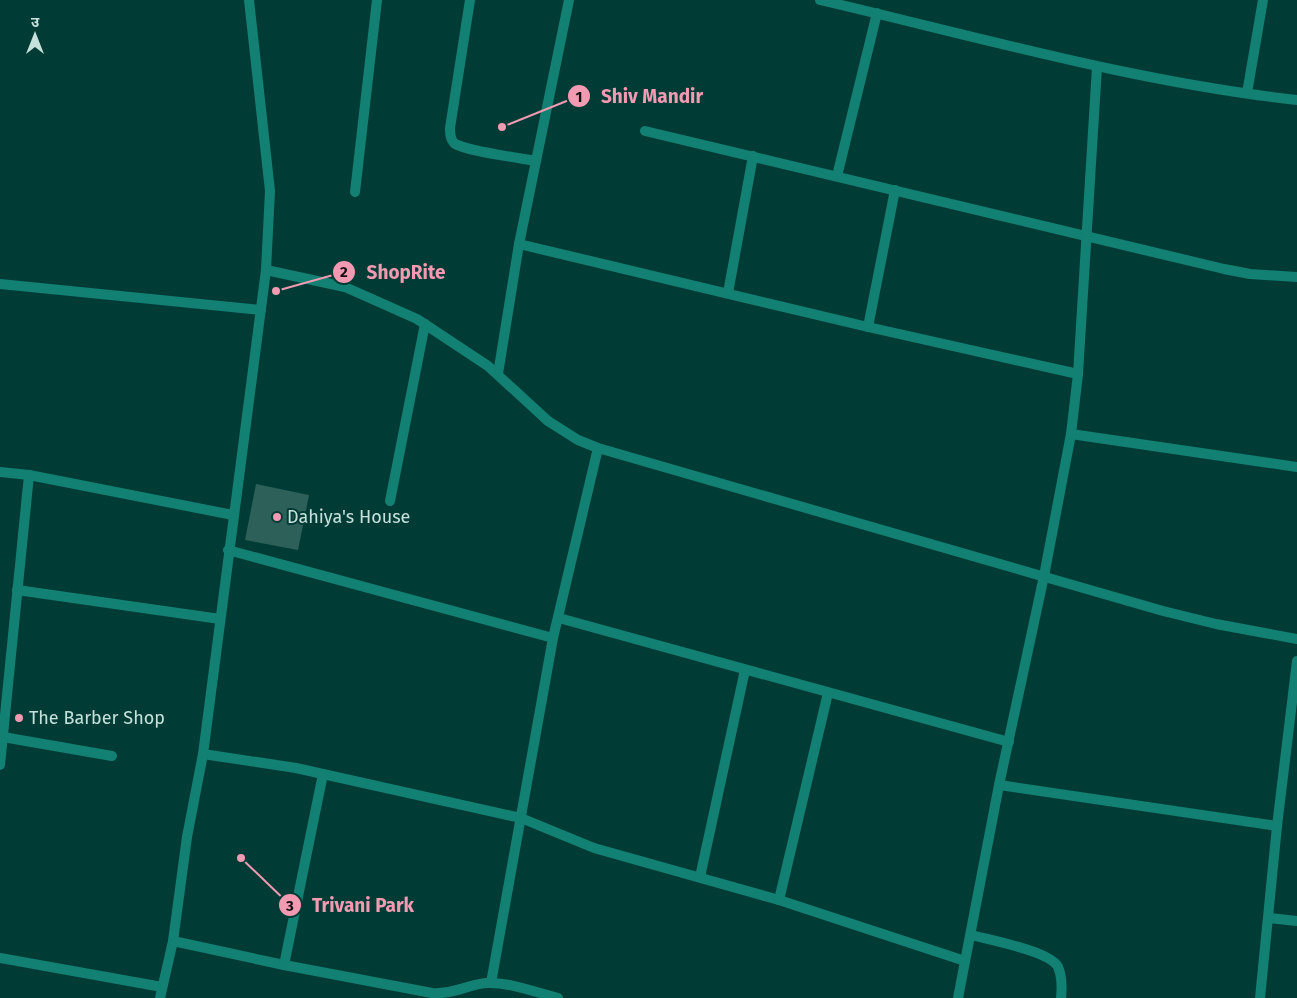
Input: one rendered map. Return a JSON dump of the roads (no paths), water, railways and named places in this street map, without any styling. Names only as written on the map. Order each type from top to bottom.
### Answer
[{"type":"street","points":[[0,958],[160,993],[173,941],[187,837],[203,754],[228,550],[266,270],[270,191],[249,0]]},
{"type":"street","points":[[355,192],[377,0]]},
{"type":"street","points":[[470,0],[450,137],[454,143],[466,148],[536,161]]},
{"type":"street","points":[[498,374],[519,244],[569,0]]},
{"type":"street","points":[[820,0],[1097,67],[1297,100]]},
{"type":"street","points":[[1247,93],[1263,0]]},
{"type":"street","points":[[838,176],[877,13]]},
{"type":"street","points":[[958,998],[999,785],[1044,576],[1071,434],[1078,374],[1088,237],[1097,67]]},
{"type":"street","points":[[645,131],[753,156],[802,170],[838,176],[1224,269],[1297,277]]},
{"type":"street","points":[[728,293],[753,156]]},
{"type":"street","points":[[868,327],[895,190]]},
{"type":"street","points":[[519,244],[868,327],[1078,374]]},
{"type":"street","points":[[266,270],[345,287],[417,319],[478,358],[548,421],[578,440],[598,448],[1163,611],[1216,624],[1297,639]]},
{"type":"street","points":[[0,284],[261,310]]},
{"type":"street","points":[[390,501],[425,324]]},
{"type":"street","points":[[1071,434],[1297,467]]},
{"type":"street","points":[[491,983],[553,638],[598,448]]},
{"type":"street","points":[[0,472],[29,475],[233,515]]},
{"type":"street","points":[[0,765],[29,475]]},
{"type":"street","points":[[228,550],[553,638]]},
{"type":"street","points":[[17,590],[220,619]]},
{"type":"street","points":[[559,618],[1009,742]]},
{"type":"street","points":[[1260,998],[1277,826],[1297,661]]},
{"type":"street","points":[[700,877],[745,670]]},
{"type":"street","points":[[779,900],[828,693]]},
{"type":"street","points":[[3,737],[112,756]]},
{"type":"street","points":[[203,754],[296,768],[521,818],[594,848],[779,900],[965,961]]},
{"type":"street","points":[[284,965],[324,774]]},
{"type":"street","points":[[999,785],[1277,826]]},
{"type":"street","points":[[1269,918],[1297,921]]},
{"type":"street","points":[[971,935],[1038,953],[1051,960],[1058,967],[1061,981],[1061,998]]},
{"type":"street","points":[[173,941],[284,965],[440,994],[491,983],[558,998]]},
{"type":"place","name":"Shiv Mandir","points":[[502,127]]},
{"type":"place","name":"ShopRite","points":[[276,291]]},
{"type":"place","name":"Dahiya's House","points":[[277,517]]},
{"type":"place","name":"The Barber Shop","points":[[19,718]]},
{"type":"place","name":"Trivani Park","points":[[241,858]]}]
